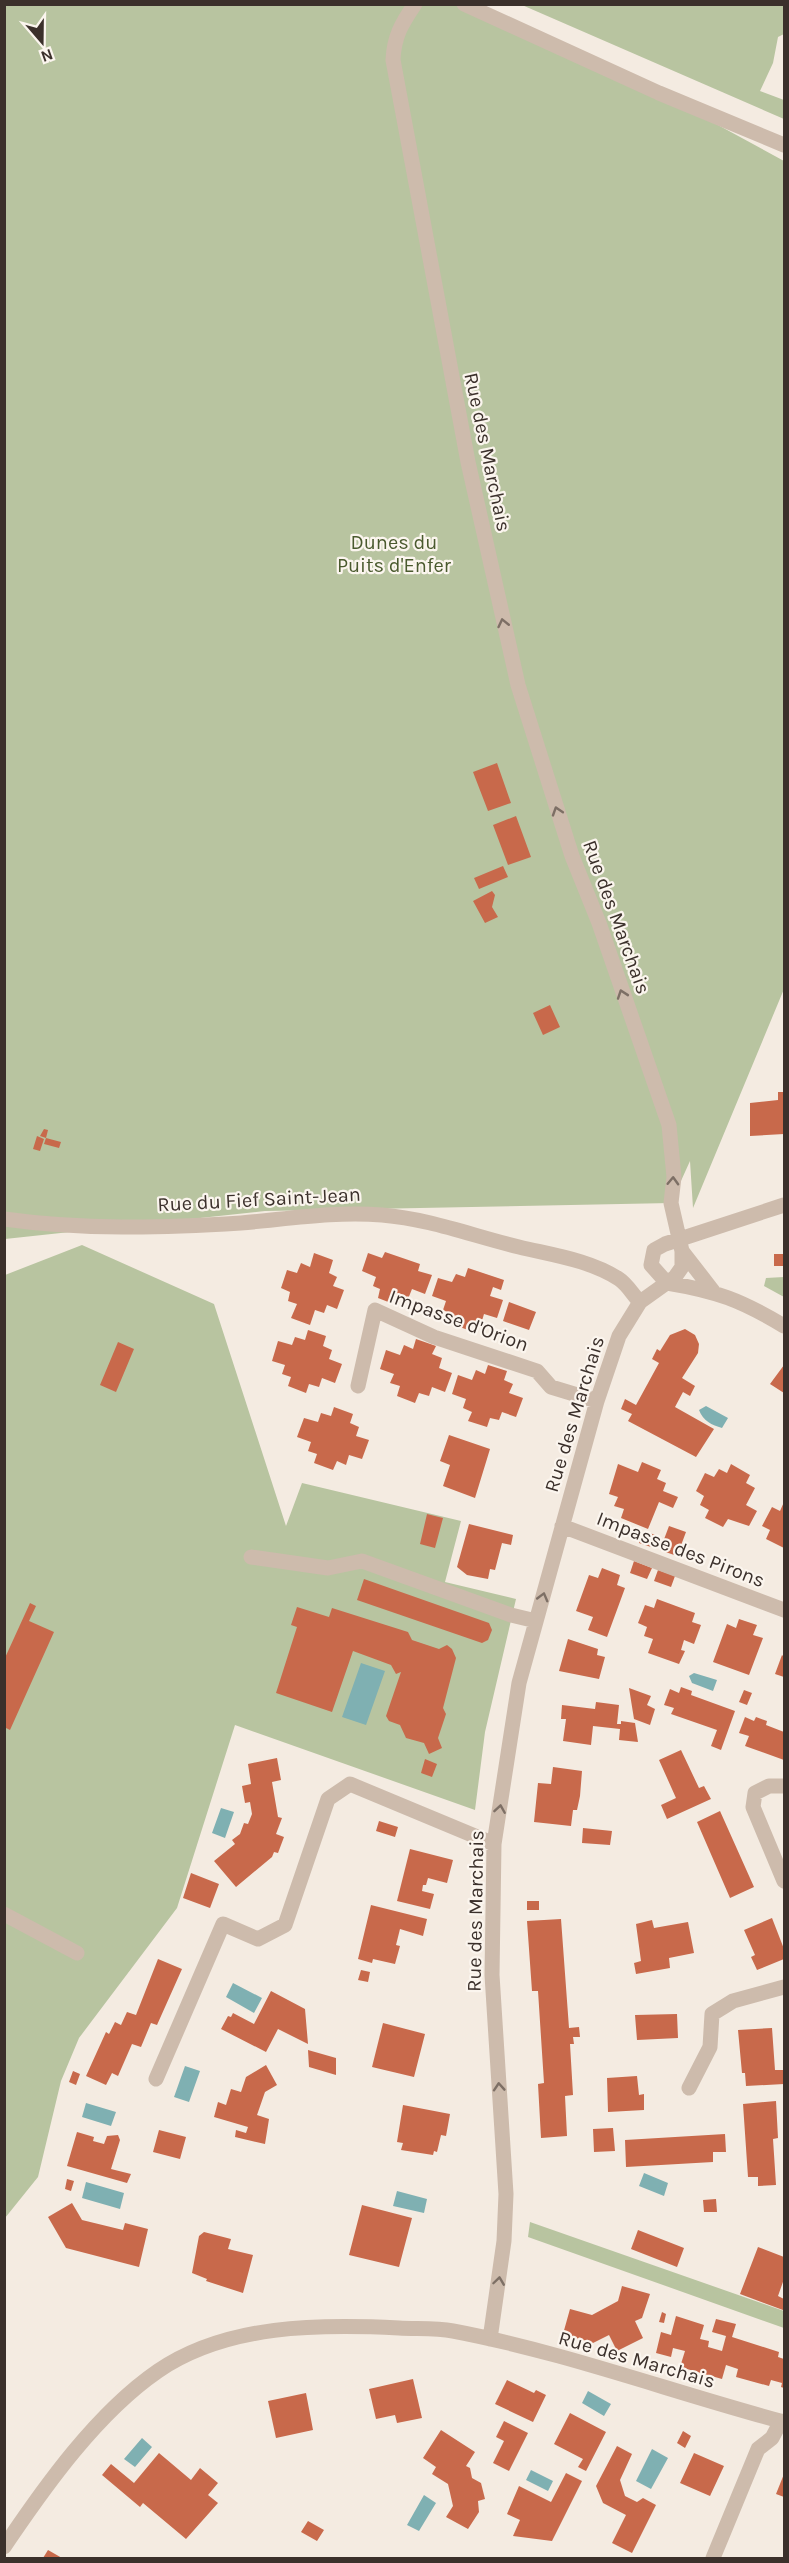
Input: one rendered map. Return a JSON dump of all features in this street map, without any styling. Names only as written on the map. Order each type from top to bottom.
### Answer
[{"type":"street","name":"Rue des Marchais","points":[[415,4],[399,27],[394,43],[393,60],[444,339],[496,593],[518,685],[572,856],[669,1125],[674,1177],[671,1203],[681,1245],[682,1267],[675,1277],[640,1302],[620,1336],[597,1401],[519,1683],[494,1844],[492,1975],[506,2194],[504,2241],[490,2339],[783,2422]]},
{"type":"street","points":[[464,4],[659,93],[784,145]]},
{"type":"street","points":[[784,1205],[681,1245],[654,1250],[650,1257],[651,1264],[667,1283],[713,1291],[754,1308],[784,1326]]},
{"type":"street","name":"Rue du Fief Saint-Jean","points":[[4,1219],[58,1226],[142,1227],[241,1223],[336,1214],[381,1215],[433,1221],[509,1245],[596,1266],[621,1280],[640,1302]]},
{"type":"street","points":[[681,1245],[713,1291]]},
{"type":"street","name":"Impasse d'Orion","points":[[358,1386],[375,1310],[434,1337],[537,1371],[551,1387],[597,1401]]},
{"type":"street","name":"Impasse des Pirons","points":[[562,1526],[784,1610]]},
{"type":"street","points":[[251,1557],[328,1568],[362,1561],[511,1615],[536,1621]]},
{"type":"street","points":[[156,2079],[224,1924],[258,1939],[285,1925],[328,1799],[335,1794],[350,1784],[494,1844]]},
{"type":"street","points":[[784,1786],[769,1786],[755,1792],[753,1808],[784,1881]]},
{"type":"street","points":[[4,1914],[76,1953]]},
{"type":"street","points":[[689,2088],[710,2047],[712,2014],[733,2001],[784,1987]]},
{"type":"street","points":[[4,2547],[40,2494],[93,2431],[138,2386],[159,2370],[208,2346],[248,2334],[343,2325],[450,2331],[490,2339]]},
{"type":"street","points":[[713,2559],[758,2449],[772,2438],[783,2422]]},
{"type":"green space","name":"Dunes du Puits d'Enfer","points":[[5,5],[465,5],[659,93],[784,161],[784,989],[693,1208],[690,1161],[671,1203],[265,1211],[5,1239]]},
{"type":"green space","points":[[522,5],[784,5],[784,34],[778,37],[773,63],[760,91],[784,100],[784,119]]},
{"type":"green space","points":[[82,1245],[214,1304],[286,1526],[302,1483],[461,1521],[445,1582],[516,1599],[485,1732],[475,1810],[235,1725],[177,1908],[79,2038],[61,2081],[38,2177],[5,2218],[5,1275]]},
{"type":"green space","points":[[784,1277],[784,1297],[764,1286],[766,1278]]},
{"type":"green space","points":[[530,2222],[784,2311],[784,2328],[528,2237]]},
{"type":"water","points":[[706,1406],[728,1418],[722,1428],[705,1420],[699,1410]]},
{"type":"water","points":[[361,1663],[385,1671],[366,1725],[342,1717]]},
{"type":"water","points":[[694,1673],[717,1680],[713,1691],[692,1683],[689,1676]]},
{"type":"water","points":[[221,1808],[234,1812],[225,1838],[212,1833]]},
{"type":"water","points":[[233,1983],[262,1998],[254,2013],[226,1997]]},
{"type":"water","points":[[185,2066],[200,2071],[189,2102],[174,2097]]},
{"type":"water","points":[[86,2103],[116,2112],[111,2126],[82,2117]]},
{"type":"water","points":[[644,2173],[668,2183],[664,2196],[639,2186]]},
{"type":"water","points":[[86,2182],[124,2193],[120,2209],[82,2198]]},
{"type":"water","points":[[397,2191],[427,2199],[424,2213],[393,2206]]},
{"type":"water","points":[[588,2391],[611,2404],[604,2416],[582,2403]]},
{"type":"water","points":[[142,2438],[152,2447],[135,2467],[124,2459]]},
{"type":"water","points":[[652,2449],[668,2458],[651,2489],[636,2481]]},
{"type":"water","points":[[531,2470],[553,2481],[548,2491],[526,2480]]},
{"type":"water","points":[[424,2495],[436,2503],[419,2531],[407,2525]]},
{"type":"building","points":[[497,763],[511,803],[488,811],[473,772]]},
{"type":"building","points":[[516,816],[531,857],[508,865],[493,825]]},
{"type":"building","points":[[503,866],[508,877],[479,889],[474,878]]},
{"type":"building","points":[[492,891],[495,895],[492,907],[498,917],[485,923],[473,901]]},
{"type":"building","points":[[550,1005],[560,1027],[543,1035],[533,1013]]},
{"type":"building","points":[[778,1092],[784,1092],[784,1134],[750,1136],[750,1103],[778,1100]]},
{"type":"building","points":[[44,1129],[48,1130],[46,1138],[40,1136]]},
{"type":"building","points":[[37,1136],[44,1139],[40,1151],[33,1149]]},
{"type":"building","points":[[46,1138],[61,1142],[59,1148],[44,1144]]},
{"type":"building","points":[[385,1252],[420,1264],[418,1271],[432,1275],[425,1294],[412,1289],[408,1299],[400,1296],[396,1305],[378,1298],[380,1289],[373,1286],[376,1277],[362,1271],[368,1253],[382,1258]]},
{"type":"building","points":[[314,1253],[333,1260],[329,1273],[337,1277],[333,1286],[344,1290],[337,1309],[327,1305],[324,1313],[315,1310],[310,1325],[291,1318],[297,1304],[288,1301],[290,1292],[281,1288],[287,1270],[297,1273],[301,1263],[310,1267]]},
{"type":"building","points":[[774,1254],[784,1254],[784,1266],[774,1266]]},
{"type":"building","points":[[468,1268],[504,1280],[501,1290],[493,1287],[490,1296],[503,1300],[497,1318],[484,1314],[481,1324],[471,1321],[468,1330],[449,1323],[452,1314],[443,1310],[446,1301],[432,1296],[438,1278],[452,1282],[456,1274],[465,1277]]},
{"type":"building","points":[[509,1302],[536,1312],[529,1330],[503,1321]]},
{"type":"building","points":[[685,1329],[695,1335],[699,1344],[698,1353],[682,1378],[695,1386],[690,1396],[683,1392],[675,1407],[714,1429],[696,1457],[628,1421],[632,1414],[621,1409],[625,1399],[636,1405],[659,1363],[652,1359],[657,1349],[660,1351],[670,1335]]},
{"type":"building","points":[[308,1330],[326,1336],[323,1346],[332,1350],[329,1359],[342,1364],[335,1383],[322,1378],[319,1387],[309,1384],[306,1393],[288,1386],[291,1377],[282,1374],[285,1365],[272,1361],[278,1341],[292,1345],[295,1337],[305,1340]]},
{"type":"building","points":[[416,1339],[436,1346],[432,1354],[442,1358],[439,1368],[452,1373],[445,1392],[432,1387],[429,1396],[419,1393],[415,1403],[397,1396],[400,1386],[390,1383],[394,1374],[380,1369],[386,1350],[400,1355],[404,1345],[413,1349]]},
{"type":"building","points":[[118,1342],[134,1349],[116,1392],[100,1385]]},
{"type":"building","points":[[488,1365],[507,1371],[504,1380],[513,1384],[509,1393],[523,1398],[516,1417],[502,1412],[499,1420],[490,1418],[487,1427],[468,1421],[472,1412],[463,1408],[466,1399],[452,1394],[458,1375],[472,1380],[476,1370],[485,1374]]},
{"type":"building","points":[[784,1365],[784,1393],[770,1384]]},
{"type":"building","points":[[334,1407],[353,1414],[350,1423],[359,1427],[356,1436],[369,1440],[362,1459],[349,1455],[346,1465],[337,1461],[333,1470],[314,1463],[317,1454],[308,1451],[311,1442],[297,1437],[304,1418],[318,1422],[321,1413],[331,1416]]},
{"type":"building","points":[[449,1435],[490,1449],[475,1498],[443,1486],[450,1465],[440,1461]]},
{"type":"building","points":[[642,1462],[661,1470],[657,1479],[666,1483],[663,1491],[678,1497],[673,1508],[659,1502],[648,1529],[621,1518],[624,1509],[614,1506],[618,1497],[609,1494],[618,1464],[638,1472]]},
{"type":"building","points":[[731,1464],[750,1475],[746,1483],[755,1488],[746,1505],[757,1511],[749,1526],[728,1519],[723,1527],[705,1518],[709,1510],[700,1505],[704,1496],[696,1491],[705,1473],[714,1477],[719,1469],[727,1473]]},
{"type":"building","points":[[784,1502],[784,1548],[766,1539],[770,1530],[762,1526],[772,1507],[780,1511]]},
{"type":"building","points":[[427,1514],[443,1518],[435,1548],[420,1544]]},
{"type":"building","points":[[469,1524],[513,1535],[511,1545],[502,1543],[495,1570],[490,1569],[488,1579],[467,1575],[457,1567]]},
{"type":"building","points":[[669,1526],[686,1532],[677,1556],[660,1550]]},
{"type":"building","points":[[644,1531],[661,1537],[657,1549],[639,1543]]},
{"type":"building","points":[[634,1561],[652,1568],[647,1579],[630,1573]]},
{"type":"building","points":[[602,1568],[620,1575],[617,1585],[625,1588],[607,1637],[588,1630],[593,1617],[576,1611],[589,1575],[598,1578]]},
{"type":"building","points":[[658,1570],[675,1576],[671,1587],[654,1581]]},
{"type":"building","points":[[364,1579],[489,1623],[492,1630],[488,1640],[482,1643],[357,1600]]},
{"type":"building","points":[[657,1599],[695,1613],[692,1622],[701,1625],[694,1644],[684,1640],[681,1650],[685,1651],[679,1664],[648,1653],[653,1639],[644,1636],[647,1627],[638,1623],[645,1605],[654,1608]]},
{"type":"building","points":[[30,1603],[36,1606],[29,1621],[54,1632],[10,1730],[4,1727],[4,1660]]},
{"type":"building","points":[[297,1607],[329,1617],[332,1608],[408,1632],[412,1640],[439,1649],[447,1645],[452,1649],[456,1658],[443,1708],[446,1714],[438,1738],[442,1748],[429,1754],[424,1743],[406,1738],[400,1725],[389,1721],[386,1716],[401,1672],[396,1674],[391,1665],[353,1651],[332,1712],[276,1693],[297,1627],[291,1625]]},
{"type":"building","points":[[739,1619],[757,1625],[753,1635],[763,1638],[749,1675],[713,1662],[727,1624],[736,1628]]},
{"type":"building","points":[[568,1639],[598,1649],[597,1655],[605,1657],[599,1679],[559,1671]]},
{"type":"building","points":[[782,1655],[784,1657],[784,1677],[775,1674]]},
{"type":"building","points":[[681,1687],[692,1691],[691,1695],[735,1711],[721,1750],[711,1746],[717,1730],[671,1714],[674,1708],[664,1705],[670,1689],[679,1693]]},
{"type":"building","points":[[629,1688],[651,1696],[647,1705],[655,1709],[650,1725],[634,1719]]},
{"type":"building","points":[[744,1690],[752,1693],[747,1705],[739,1702]]},
{"type":"building","points":[[596,1702],[619,1705],[617,1724],[621,1724],[621,1721],[635,1723],[638,1742],[619,1740],[620,1729],[593,1726],[591,1745],[563,1741],[566,1719],[561,1719],[562,1705],[595,1709]]},
{"type":"building","points":[[745,1717],[754,1721],[756,1717],[767,1721],[766,1725],[784,1732],[784,1760],[745,1746],[749,1736],[739,1733]]},
{"type":"building","points":[[681,1750],[699,1788],[704,1786],[711,1799],[667,1819],[661,1805],[676,1798],[659,1760]]},
{"type":"building","points":[[277,1758],[281,1780],[272,1782],[278,1817],[282,1818],[276,1834],[284,1837],[278,1853],[274,1852],[272,1857],[236,1887],[214,1861],[235,1844],[232,1840],[240,1834],[244,1823],[248,1824],[252,1814],[250,1802],[245,1803],[242,1786],[251,1784],[248,1764]]},
{"type":"building","points":[[425,1759],[437,1764],[432,1777],[421,1773]]},
{"type":"building","points":[[553,1767],[582,1771],[580,1796],[577,1810],[573,1810],[571,1826],[534,1822],[538,1783],[551,1784]]},
{"type":"building","points":[[720,1811],[754,1887],[730,1898],[697,1822]]},
{"type":"building","points":[[379,1821],[398,1827],[395,1837],[376,1831]]},
{"type":"building","points":[[583,1828],[612,1831],[610,1845],[582,1843]]},
{"type":"building","points":[[410,1849],[453,1860],[447,1883],[428,1878],[426,1885],[423,1885],[422,1891],[434,1894],[430,1909],[397,1901]]},
{"type":"building","points":[[191,1873],[219,1884],[210,1908],[183,1898]]},
{"type":"building","points":[[527,1901],[539,1901],[539,1910],[527,1910]]},
{"type":"building","points":[[371,1905],[427,1919],[423,1936],[400,1929],[396,1945],[400,1946],[395,1964],[373,1959],[372,1963],[358,1959]]},
{"type":"building","points":[[772,1918],[784,1949],[784,1959],[757,1970],[751,1957],[755,1955],[744,1930]]},
{"type":"building","points":[[561,1919],[569,2028],[579,2027],[580,2037],[573,2037],[574,2044],[570,2044],[573,2095],[565,2096],[567,2136],[541,2138],[538,2084],[544,2083],[538,1991],[532,1991],[527,1921]]},
{"type":"building","points":[[652,1920],[654,1928],[688,1922],[694,1953],[669,1958],[670,1968],[636,1974],[634,1963],[641,1961],[636,1924]]},
{"type":"building","points":[[158,1959],[182,1969],[157,2025],[151,2023],[141,2047],[132,2044],[118,2076],[112,2073],[106,2085],[86,2076],[106,2032],[109,2034],[115,2022],[121,2025],[127,2012],[136,2015]]},
{"type":"building","points":[[361,1970],[370,1972],[368,1982],[358,1980]]},
{"type":"building","points":[[271,1991],[305,2009],[308,2044],[278,2029],[266,2052],[221,2029],[228,2016],[231,2017],[233,2013],[254,2024]]},
{"type":"building","points":[[677,2014],[678,2038],[637,2040],[635,2015]]},
{"type":"building","points":[[383,2023],[425,2034],[414,2077],[372,2067]]},
{"type":"building","points":[[772,2028],[775,2070],[784,2070],[784,2084],[746,2086],[745,2073],[742,2073],[738,2030]]},
{"type":"building","points":[[308,2050],[336,2058],[336,2075],[309,2067]]},
{"type":"building","points":[[266,2065],[277,2085],[265,2092],[257,2115],[269,2119],[265,2144],[235,2137],[236,2130],[246,2133],[248,2127],[214,2117],[218,2102],[226,2105],[231,2089],[241,2092],[246,2077]]},
{"type":"building","points":[[73,2071],[80,2074],[76,2085],[69,2082]]},
{"type":"building","points":[[637,2076],[639,2095],[644,2094],[644,2110],[608,2112],[607,2078]]},
{"type":"building","points":[[776,2101],[778,2138],[773,2139],[776,2185],[758,2186],[758,2177],[748,2177],[743,2104]]},
{"type":"building","points":[[403,2105],[450,2114],[446,2136],[441,2135],[437,2152],[434,2151],[433,2155],[401,2150],[403,2143],[397,2142]]},
{"type":"building","points":[[613,2128],[615,2151],[594,2152],[593,2129]]},
{"type":"building","points":[[159,2130],[186,2137],[180,2159],[153,2152]]},
{"type":"building","points":[[77,2132],[94,2137],[93,2141],[104,2144],[107,2136],[118,2135],[120,2140],[111,2169],[131,2174],[127,2183],[67,2166]]},
{"type":"building","points":[[725,2134],[726,2152],[713,2152],[713,2162],[626,2167],[625,2140]]},
{"type":"building","points":[[67,2179],[74,2181],[71,2191],[65,2189]]},
{"type":"building","points":[[716,2199],[717,2212],[704,2212],[703,2200]]},
{"type":"building","points":[[72,2203],[82,2220],[123,2230],[125,2223],[148,2229],[139,2267],[66,2248],[48,2217]]},
{"type":"building","points":[[362,2205],[412,2218],[399,2267],[349,2255]]},
{"type":"building","points":[[638,2230],[684,2248],[677,2267],[631,2249]]},
{"type":"building","points":[[204,2232],[231,2239],[228,2249],[253,2255],[243,2293],[206,2281],[207,2279],[192,2273],[199,2236]]},
{"type":"building","points":[[758,2247],[784,2257],[784,2279],[778,2296],[784,2299],[783,2310],[740,2294]]},
{"type":"building","points":[[622,2286],[650,2294],[642,2318],[635,2321],[643,2338],[617,2351],[609,2335],[593,2343],[563,2334],[570,2309],[592,2315],[618,2301]]},
{"type":"building","points":[[662,2312],[666,2314],[664,2323],[659,2322]]},
{"type":"building","points":[[676,2316],[704,2325],[700,2339],[709,2341],[708,2347],[722,2351],[726,2336],[712,2332],[716,2319],[736,2324],[732,2337],[779,2352],[778,2357],[784,2359],[784,2388],[781,2387],[782,2383],[771,2380],[769,2386],[736,2377],[738,2369],[726,2365],[722,2379],[680,2367],[685,2351],[673,2348],[671,2357],[656,2353],[661,2332],[671,2335]]},
{"type":"building","points":[[413,2379],[422,2418],[397,2423],[395,2415],[376,2419],[369,2389]]},
{"type":"building","points":[[507,2380],[534,2393],[536,2390],[546,2395],[533,2422],[495,2404]]},
{"type":"building","points":[[306,2393],[313,2430],[276,2438],[268,2401]]},
{"type":"building","points":[[570,2413],[606,2432],[586,2471],[578,2467],[583,2459],[554,2444]]},
{"type":"building","points":[[504,2421],[528,2433],[509,2471],[493,2463],[504,2441],[496,2437]]},
{"type":"building","points":[[441,2430],[475,2452],[466,2466],[470,2468],[472,2478],[481,2483],[485,2499],[478,2501],[479,2512],[468,2529],[446,2517],[453,2506],[448,2484],[432,2474],[436,2467],[423,2458]]},
{"type":"building","points":[[683,2431],[691,2436],[685,2448],[677,2443]]},
{"type":"building","points":[[617,2446],[632,2454],[620,2480],[625,2496],[637,2502],[643,2498],[656,2505],[632,2553],[612,2543],[626,2515],[603,2503],[596,2486]]},
{"type":"building","points":[[159,2453],[191,2480],[200,2468],[218,2483],[208,2495],[218,2503],[186,2539],[143,2503],[140,2507],[102,2475],[111,2464],[134,2483]]},
{"type":"building","points":[[694,2453],[724,2466],[710,2496],[680,2483]]},
{"type":"building","points":[[566,2473],[582,2481],[552,2541],[513,2536],[520,2520],[507,2514],[519,2486],[551,2502]]},
{"type":"building","points":[[784,2474],[784,2497],[776,2494]]},
{"type":"building","points":[[308,2521],[324,2530],[317,2541],[301,2532]]},
{"type":"building","points":[[48,2550],[62,2558],[43,2558]]}]
